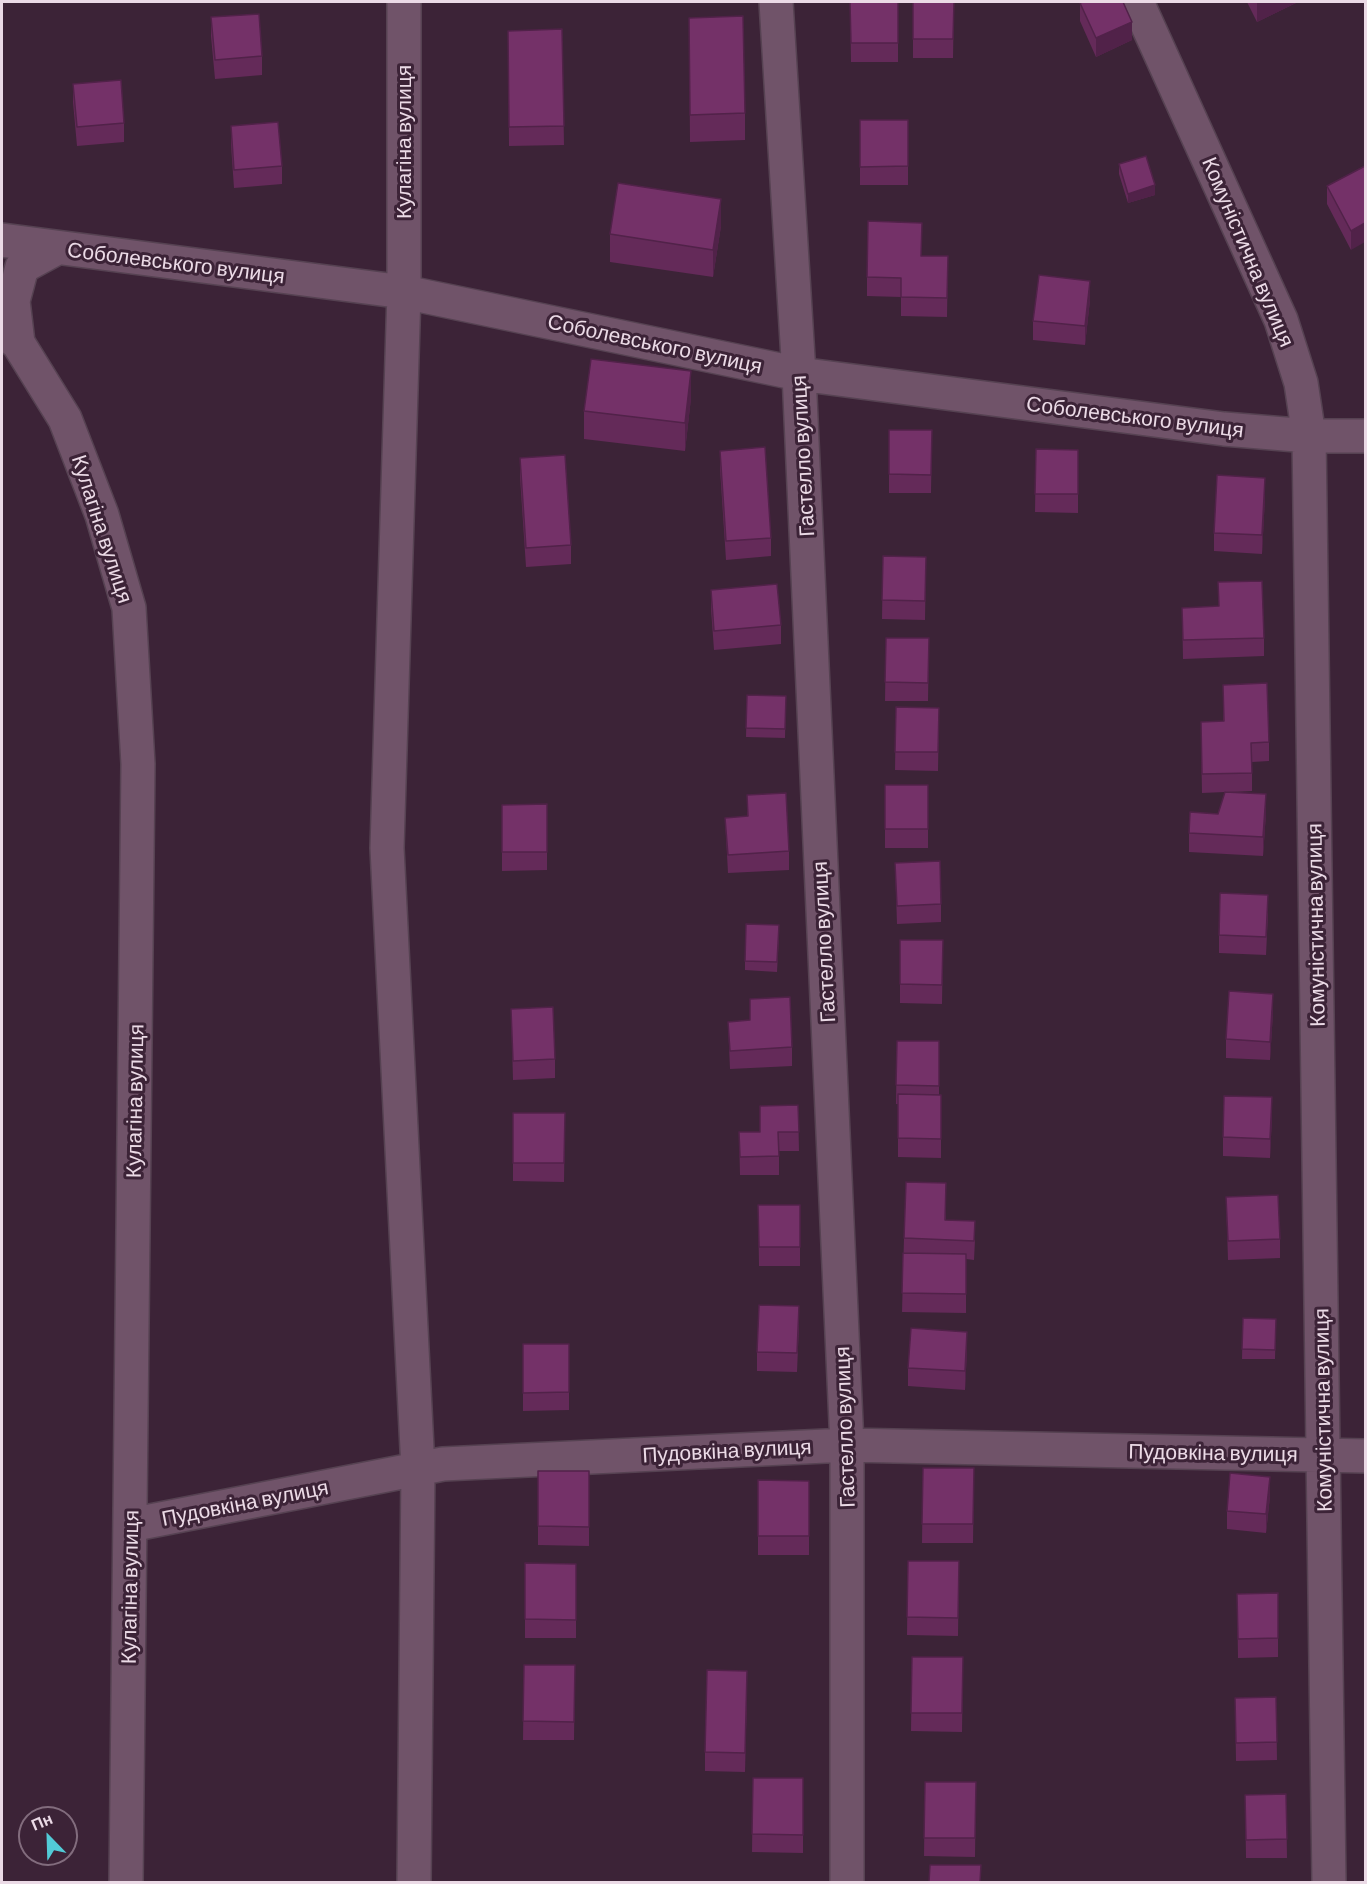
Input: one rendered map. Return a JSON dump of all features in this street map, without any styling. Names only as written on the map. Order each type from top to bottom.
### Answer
[{"type":"street","name":"Кулагіна вулиця","points":[[404,2],[404,292],[387,848],[418,1469],[414,1882]]},
{"type":"street","name":"Гастелло вулиця","points":[[776,2],[799,374],[847,1445],[847,1882]]},
{"type":"street","name":"Комуністична вулиця","points":[[1137,2],[1281,320],[1301,383],[1310,436],[1329,1882]]},
{"type":"street","name":"Соболевського вулиця","points":[[2,240],[404,292],[799,374],[1224,429],[1310,436]]},
{"type":"street","points":[[10,337],[13,301],[22,267],[57,248]]},
{"type":"street","name":"Кулагіна вулиця","points":[[10,337],[65,419],[102,515],[129,608],[138,764],[126,1882]]},
{"type":"street","points":[[1310,436],[1365,436]]},
{"type":"street","name":"Пудовкіна вулиця","points":[[130,1525],[443,1464],[847,1445],[1365,1456]]},
{"type":"building","points":[[850,2],[898,2],[898,43],[851,43]]},
{"type":"building","points":[[913,2],[954,2],[953,39],[913,39]]},
{"type":"building","points":[[1123,2],[1132,22],[1096,38],[1080,3]]},
{"type":"building","points":[[259,14],[262,56],[215,60],[211,17]]},
{"type":"building","points":[[743,16],[745,113],[690,115],[689,18]]},
{"type":"building","points":[[562,29],[564,126],[509,127],[508,31]]},
{"type":"building","points":[[121,80],[124,123],[77,127],[73,84]]},
{"type":"building","points":[[860,120],[908,120],[908,166],[860,167]]},
{"type":"building","points":[[278,122],[282,166],[234,170],[231,126]]},
{"type":"building","points":[[1146,156],[1155,185],[1128,194],[1119,164]]},
{"type":"building","points":[[1365,166],[1365,223],[1351,231],[1327,186]]},
{"type":"building","points":[[618,183],[721,199],[713,250],[610,234]]},
{"type":"building","points":[[868,221],[922,223],[921,256],[948,256],[947,298],[901,297],[901,278],[867,277]]},
{"type":"building","points":[[1039,275],[1090,281],[1085,326],[1033,321]]},
{"type":"building","points":[[591,359],[691,371],[685,423],[584,411]]},
{"type":"building","points":[[889,430],[932,430],[931,475],[889,474]]},
{"type":"building","points":[[765,447],[771,538],[726,541],[720,451]]},
{"type":"building","points":[[1036,449],[1078,450],[1078,494],[1035,494]]},
{"type":"building","points":[[565,455],[571,545],[526,548],[520,458]]},
{"type":"building","points":[[1217,475],[1265,478],[1262,535],[1214,533]]},
{"type":"building","points":[[883,556],[926,557],[925,601],[882,600]]},
{"type":"building","points":[[1262,581],[1264,638],[1183,640],[1182,608],[1219,606],[1218,582]]},
{"type":"building","points":[[777,584],[781,625],[714,631],[711,590]]},
{"type":"building","points":[[886,638],[929,638],[928,683],[885,682]]},
{"type":"building","points":[[1267,683],[1269,742],[1251,743],[1252,773],[1202,774],[1201,722],[1224,721],[1223,685]]},
{"type":"building","points":[[747,695],[786,696],[785,729],[746,728]]},
{"type":"building","points":[[896,707],[939,708],[938,752],[895,752]]},
{"type":"building","points":[[885,785],[928,785],[928,829],[885,829]]},
{"type":"building","points":[[1225,792],[1266,794],[1263,837],[1189,833],[1190,812],[1218,814]]},
{"type":"building","points":[[786,793],[789,851],[728,855],[725,818],[748,816],[747,795]]},
{"type":"building","points":[[547,804],[547,852],[502,852],[502,805]]},
{"type":"building","points":[[940,861],[941,904],[897,906],[895,863]]},
{"type":"building","points":[[1220,893],[1268,895],[1266,937],[1219,935]]},
{"type":"building","points":[[746,924],[779,925],[777,962],[745,961]]},
{"type":"building","points":[[900,940],[943,940],[942,985],[900,984]]},
{"type":"building","points":[[1229,991],[1273,994],[1270,1042],[1226,1039]]},
{"type":"building","points":[[790,997],[792,1047],[730,1051],[728,1022],[750,1020],[750,999]]},
{"type":"building","points":[[553,1007],[555,1059],[513,1061],[511,1009]]},
{"type":"building","points":[[897,1041],[939,1041],[939,1086],[896,1085]]},
{"type":"building","points":[[898,1094],[941,1095],[941,1139],[898,1138]]},
{"type":"building","points":[[1224,1096],[1272,1097],[1270,1139],[1223,1137]]},
{"type":"building","points":[[798,1105],[799,1132],[778,1132],[779,1156],[740,1157],[739,1132],[760,1132],[760,1106]]},
{"type":"building","points":[[513,1113],[565,1113],[564,1163],[513,1163]]},
{"type":"building","points":[[906,1182],[946,1183],[945,1220],[975,1221],[974,1241],[904,1238]]},
{"type":"building","points":[[1278,1195],[1280,1239],[1228,1241],[1226,1197]]},
{"type":"building","points":[[758,1205],[800,1205],[800,1247],[759,1247]]},
{"type":"building","points":[[903,1253],[966,1254],[966,1294],[902,1293]]},
{"type":"building","points":[[759,1305],[799,1306],[797,1353],[757,1352]]},
{"type":"building","points":[[1243,1318],[1276,1319],[1275,1350],[1242,1349]]},
{"type":"building","points":[[911,1328],[967,1332],[965,1371],[908,1368]]},
{"type":"building","points":[[523,1344],[569,1344],[569,1392],[523,1393]]},
{"type":"building","points":[[923,1468],[974,1468],[973,1524],[922,1524]]},
{"type":"building","points":[[538,1471],[589,1471],[589,1527],[538,1526]]},
{"type":"building","points":[[1230,1473],[1270,1477],[1266,1514],[1227,1511]]},
{"type":"building","points":[[758,1480],[809,1481],[809,1536],[758,1536]]},
{"type":"building","points":[[908,1561],[959,1561],[958,1618],[907,1617]]},
{"type":"building","points":[[525,1563],[576,1564],[576,1620],[525,1619]]},
{"type":"building","points":[[1278,1593],[1278,1638],[1238,1639],[1237,1594]]},
{"type":"building","points":[[912,1657],[963,1657],[962,1713],[911,1713]]},
{"type":"building","points":[[524,1665],[575,1665],[574,1722],[523,1721]]},
{"type":"building","points":[[707,1670],[747,1671],[745,1753],[705,1752]]},
{"type":"building","points":[[1276,1697],[1277,1742],[1236,1743],[1235,1698]]},
{"type":"building","points":[[753,1778],[803,1778],[803,1835],[752,1834]]},
{"type":"building","points":[[925,1782],[976,1782],[975,1838],[924,1838]]},
{"type":"building","points":[[1286,1794],[1287,1839],[1246,1840],[1245,1795]]},
{"type":"building","points":[[930,1865],[981,1865],[980,1882],[929,1882]]}]
